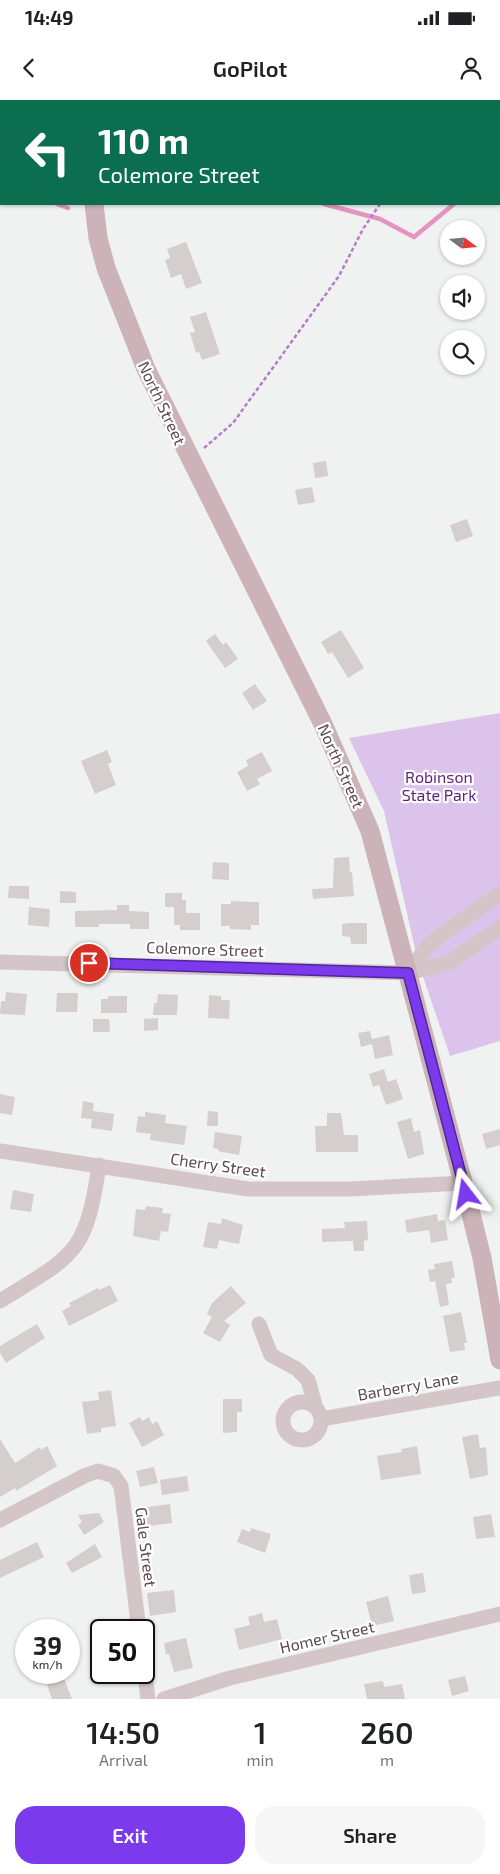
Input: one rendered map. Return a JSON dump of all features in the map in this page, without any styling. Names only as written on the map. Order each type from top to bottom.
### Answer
[{"type":"main road","name":"North Street","points":[[94,205],[98,238],[112,289],[151,382],[323,724],[360,807],[379,862],[482,1258],[500,1360]]},
{"type":"street","points":[[408,973],[432,942],[500,894]]},
{"type":"street","name":"Colemore Street","points":[[0,962],[408,973],[450,962],[500,928]]},
{"type":"street","name":"Cherry Street","points":[[0,1151],[99,1165],[234,1188],[266,1190],[463,1183]]},
{"type":"street","points":[[0,1301],[55,1267],[75,1249],[85,1233],[90,1216],[99,1165]]},
{"type":"street","name":"Barberry Lane","points":[[259,1324],[271,1355],[297,1369],[308,1380],[319,1414],[500,1388]]},
{"type":"street","name":"Gale Street","points":[[0,1520],[84,1476],[98,1472],[110,1473],[121,1486],[138,1619]]},
{"type":"street","name":"Homer Street","points":[[164,1699],[230,1678],[500,1614]]},
{"type":"street","points":[[146,1684],[148,1699]]},
{"type":"path","points":[[190,460],[233,423],[339,276],[363,229],[379,205]]},
{"type":"green space","name":"Robinson State Park","points":[[500,713],[500,1041],[450,1056],[418,962],[384,811],[349,738]]},
{"type":"building","points":[[186,242],[202,283],[186,289],[181,274],[171,278],[165,260],[170,258],[167,249]]},
{"type":"building","points":[[206,312],[220,354],[202,360],[199,352],[196,353],[190,333],[195,332],[190,317]]},
{"type":"building","points":[[326,461],[328,476],[315,478],[313,463]]},
{"type":"building","points":[[312,487],[315,502],[298,505],[295,490]]},
{"type":"building","points":[[467,519],[473,536],[456,542],[450,525]]},
{"type":"building","points":[[341,630],[364,668],[348,678],[332,652],[328,654],[321,642]]},
{"type":"building","points":[[215,634],[223,645],[226,642],[238,659],[225,668],[206,641]]},
{"type":"building","points":[[255,684],[267,701],[253,710],[242,693]]},
{"type":"building","points":[[107,750],[112,762],[108,764],[116,785],[95,794],[81,761]]},
{"type":"building","points":[[262,752],[272,771],[257,779],[260,784],[247,791],[237,772],[248,766],[246,760]]},
{"type":"building","points":[[349,857],[354,896],[313,899],[312,889],[333,888],[334,858]]},
{"type":"building","points":[[213,862],[229,863],[229,880],[212,879]]},
{"type":"building","points":[[9,886],[29,886],[29,899],[8,898]]},
{"type":"building","points":[[60,891],[76,892],[76,903],[60,903]]},
{"type":"building","points":[[165,893],[182,893],[182,900],[186,900],[186,913],[200,913],[200,930],[180,930],[180,925],[174,925],[174,907],[165,907]]},
{"type":"building","points":[[231,901],[259,902],[259,925],[251,925],[251,930],[230,929],[230,926],[221,926],[221,904],[231,904]]},
{"type":"building","points":[[117,905],[129,905],[129,911],[149,912],[149,929],[130,929],[130,924],[99,924],[99,927],[75,927],[75,911],[117,910]]},
{"type":"building","points":[[29,907],[50,909],[49,927],[28,925]]},
{"type":"building","points":[[367,923],[367,944],[351,944],[350,937],[342,936],[342,924]]},
{"type":"building","points":[[6,992],[27,994],[25,1015],[0,1014],[1,1001],[5,1001]]},
{"type":"building","points":[[57,993],[78,993],[77,1012],[56,1012]]},
{"type":"building","points":[[158,994],[178,995],[177,1015],[153,1015],[154,1003],[157,1003]]},
{"type":"building","points":[[209,995],[221,996],[221,1000],[230,1000],[229,1019],[208,1018]]},
{"type":"building","points":[[108,996],[127,996],[127,1013],[101,1013],[101,999],[108,999]]},
{"type":"building","points":[[158,1018],[158,1030],[144,1031],[144,1019]]},
{"type":"building","points":[[93,1019],[109,1019],[110,1032],[93,1032]]},
{"type":"building","points":[[370,1031],[372,1039],[389,1035],[393,1055],[375,1059],[372,1044],[361,1047],[358,1033]]},
{"type":"building","points":[[384,1069],[388,1082],[373,1087],[369,1074]]},
{"type":"building","points":[[396,1079],[403,1099],[386,1105],[379,1085]]},
{"type":"building","points":[[0,1094],[15,1097],[12,1115],[0,1113]]},
{"type":"building","points":[[83,1101],[94,1103],[93,1111],[114,1114],[112,1131],[91,1128],[92,1119],[81,1118]]},
{"type":"building","points":[[208,1111],[218,1112],[218,1126],[207,1126]]},
{"type":"building","points":[[145,1112],[166,1115],[165,1123],[187,1126],[184,1145],[150,1140],[151,1134],[136,1132],[138,1116],[145,1117]]},
{"type":"building","points":[[327,1113],[341,1113],[344,1135],[358,1135],[358,1152],[316,1152],[315,1126],[327,1126]]},
{"type":"building","points":[[411,1118],[414,1132],[420,1130],[424,1154],[408,1159],[397,1122]]},
{"type":"building","points":[[500,1129],[500,1145],[486,1149],[482,1134]]},
{"type":"building","points":[[215,1132],[242,1136],[239,1155],[218,1151],[218,1149],[213,1148]]},
{"type":"building","points":[[13,1190],[34,1194],[31,1212],[10,1209]]},
{"type":"building","points":[[146,1206],[163,1208],[162,1213],[171,1214],[168,1232],[161,1231],[159,1241],[133,1236],[136,1209],[145,1210]]},
{"type":"building","points":[[437,1214],[438,1221],[445,1220],[448,1240],[431,1243],[429,1230],[407,1233],[405,1220]]},
{"type":"building","points":[[222,1218],[243,1225],[239,1244],[219,1240],[217,1249],[203,1247],[208,1222],[221,1224]]},
{"type":"building","points":[[367,1221],[368,1240],[364,1241],[364,1251],[354,1251],[353,1241],[322,1242],[322,1229],[345,1228],[344,1222]]},
{"type":"building","points":[[452,1261],[455,1278],[451,1278],[452,1283],[446,1284],[449,1305],[440,1307],[435,1281],[430,1282],[428,1270],[435,1269],[434,1264]]},
{"type":"building","points":[[110,1285],[118,1301],[69,1326],[62,1311],[71,1306],[69,1303],[98,1288],[99,1290]]},
{"type":"building","points":[[231,1286],[246,1303],[224,1321],[230,1325],[220,1342],[203,1333],[212,1317],[207,1314],[212,1303]]},
{"type":"building","points":[[461,1312],[467,1343],[464,1343],[465,1350],[450,1352],[443,1316]]},
{"type":"building","points":[[37,1324],[45,1338],[6,1363],[0,1353],[0,1346]]},
{"type":"building","points":[[111,1390],[116,1426],[101,1428],[101,1432],[87,1434],[82,1402],[99,1400],[98,1392]]},
{"type":"building","points":[[223,1399],[242,1399],[242,1412],[237,1412],[237,1432],[223,1433]]},
{"type":"building","points":[[140,1417],[142,1421],[149,1417],[152,1424],[157,1421],[164,1435],[142,1447],[129,1423]]},
{"type":"building","points":[[478,1434],[480,1448],[486,1447],[488,1475],[470,1479],[462,1437]]},
{"type":"building","points":[[0,1439],[15,1463],[40,1447],[41,1450],[47,1446],[57,1466],[16,1491],[15,1488],[0,1497]]},
{"type":"building","points":[[417,1446],[421,1474],[381,1480],[377,1456],[402,1452],[401,1449]]},
{"type":"building","points":[[154,1467],[158,1483],[140,1487],[136,1471]]},
{"type":"building","points":[[187,1476],[189,1491],[162,1495],[160,1480]]},
{"type":"building","points":[[170,1504],[172,1523],[142,1527],[139,1508]]},
{"type":"building","points":[[99,1513],[104,1522],[84,1535],[78,1525],[82,1522],[78,1515]]},
{"type":"building","points":[[491,1514],[495,1537],[476,1539],[473,1517]]},
{"type":"building","points":[[251,1528],[271,1534],[265,1553],[237,1542],[242,1529],[250,1532]]},
{"type":"building","points":[[37,1542],[44,1557],[0,1578],[0,1560]]},
{"type":"building","points":[[95,1544],[102,1557],[72,1573],[66,1563]]},
{"type":"building","points":[[423,1573],[426,1592],[412,1594],[409,1575]]},
{"type":"building","points":[[174,1590],[176,1612],[150,1616],[147,1593]]},
{"type":"building","points":[[388,1596],[394,1621],[372,1626],[366,1602]]},
{"type":"building","points":[[262,1613],[264,1622],[277,1619],[282,1639],[239,1650],[234,1629],[250,1625],[248,1617]]},
{"type":"building","points":[[186,1638],[193,1668],[174,1672],[169,1654],[166,1655],[164,1643]]},
{"type":"building","points":[[465,1676],[469,1691],[452,1696],[448,1680]]},
{"type":"building","points":[[383,1681],[384,1687],[402,1684],[405,1699],[367,1699],[364,1684]]},
{"type":"building","points":[[47,1684],[66,1684],[72,1699],[52,1699]]},
{"type":"waterway","points":[[60,205],[68,208]]},
{"type":"waterway","points":[[328,205],[380,219],[414,237],[453,205]]},
{"type":"route","points":[[89,963],[408,973],[466,1194]]}]
